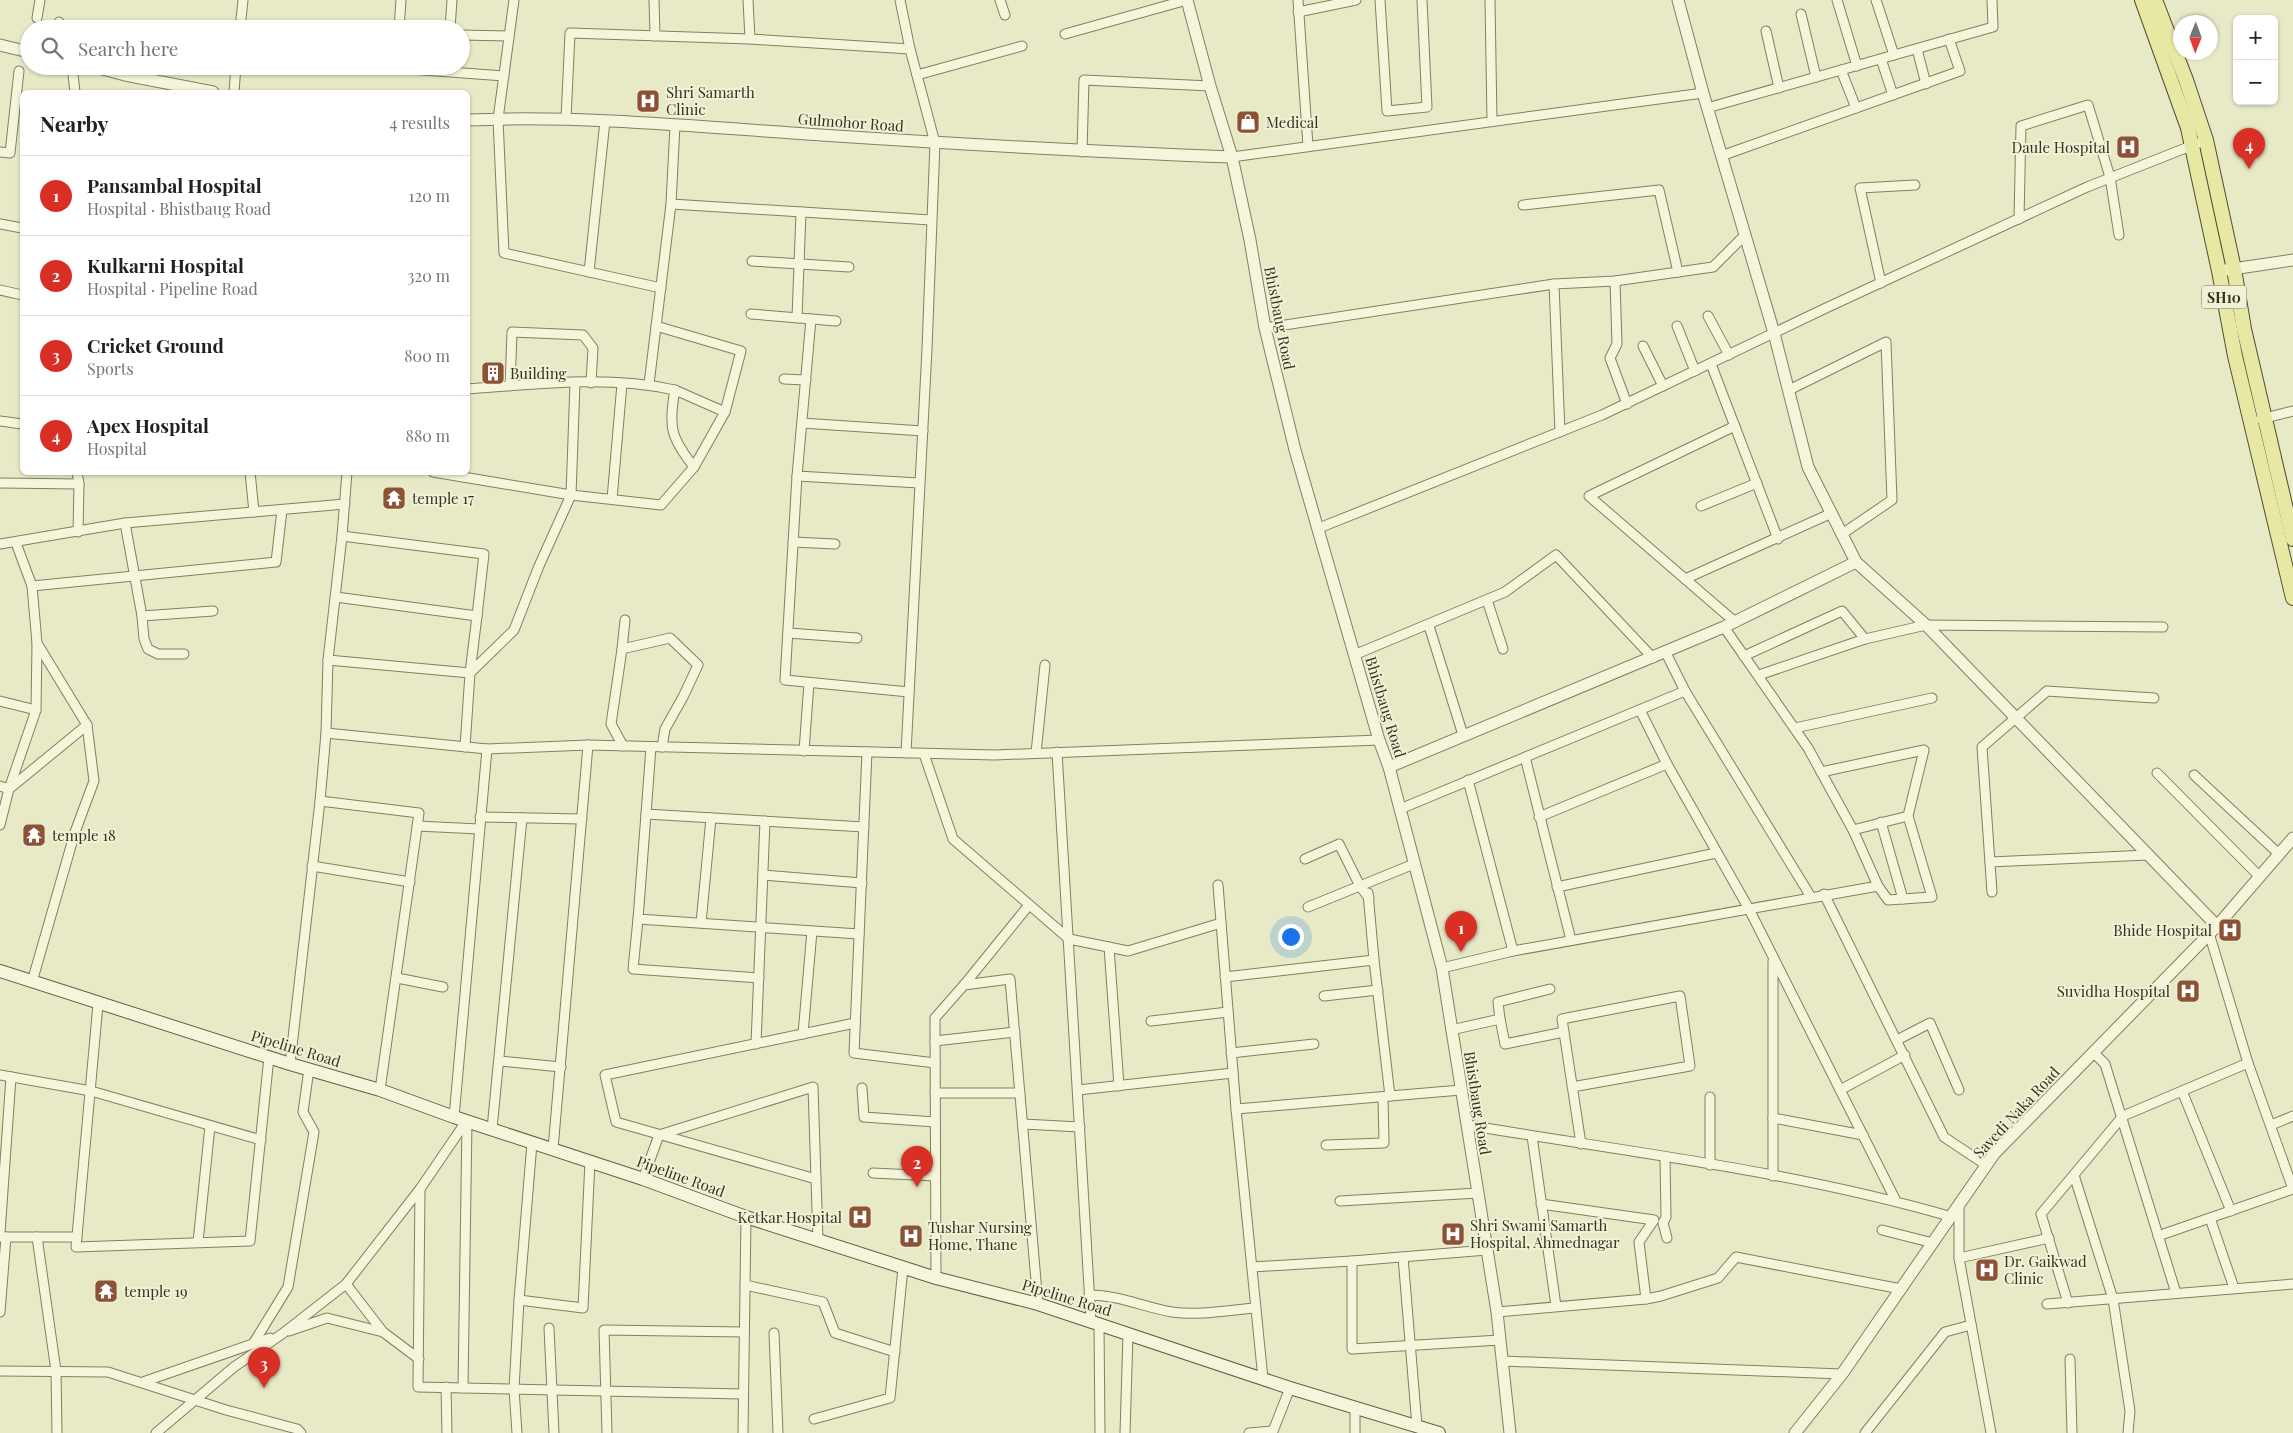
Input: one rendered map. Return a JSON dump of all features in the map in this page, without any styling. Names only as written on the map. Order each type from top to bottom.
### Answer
[{"type":"main road","name":"SH10","points":[[2142,0],[2183,108],[2199,142],[2234,269],[2258,419],[2293,598]]},
{"type":"main road","name":"SH10","points":[[2156,0],[2186,80],[2199,142],[2219,271],[2235,356],[2289,503],[2293,539]]},
{"type":"main road","name":"Pipeline Road","points":[[0,971],[98,1004],[380,1090],[492,1130],[643,1179],[746,1217],[904,1268],[1038,1304],[1290,1388],[1439,1433]]},
{"type":"street","points":[[37,18],[40,0]]},
{"type":"street","points":[[241,20],[243,0]]},
{"type":"street","points":[[400,20],[401,0]]},
{"type":"street","points":[[451,20],[452,0]]},
{"type":"street","points":[[514,0],[498,119],[504,253],[661,288]]},
{"type":"street","points":[[654,0],[655,36]]},
{"type":"street","points":[[748,0],[750,39]]},
{"type":"street","points":[[900,0],[910,49],[935,143],[928,349],[919,483],[906,753]]},
{"type":"street","points":[[1000,0],[1005,15]]},
{"type":"street","points":[[1065,34],[1187,0]]},
{"type":"street","name":"Bhistbaug Road","points":[[1187,0],[1210,86],[1232,156],[1250,240],[1265,328],[1295,450],[1379,740],[1389,767],[1442,968],[1497,1312],[1510,1433]]},
{"type":"street","points":[[1298,0],[1308,146]]},
{"type":"street","points":[[1298,12],[1356,0]]},
{"type":"street","points":[[1380,0],[1388,111],[1427,107],[1422,0]]},
{"type":"street","points":[[1490,0],[1492,121]]},
{"type":"street","points":[[1678,0],[1707,108],[1774,333],[1808,467],[1856,562],[1926,624],[2148,855],[2213,929],[2248,1063],[2293,1189],[2158,1236]]},
{"type":"street","points":[[1837,0],[1857,66]]},
{"type":"street","points":[[1876,0],[1894,55]]},
{"type":"street","points":[[1707,108],[1993,27],[1992,0]]},
{"type":"street","points":[[1801,14],[1816,77]]},
{"type":"street","points":[[1766,31],[1779,88]]},
{"type":"street","points":[[566,119],[570,33],[750,39],[910,49]]},
{"type":"street","points":[[470,35],[509,36]]},
{"type":"street","points":[[1721,156],[1960,72],[1949,40]]},
{"type":"street","points":[[0,45],[20,50]]},
{"type":"street","points":[[917,75],[1022,46]]},
{"type":"street","points":[[1917,49],[1926,84]]},
{"type":"street","points":[[1881,59],[1893,95]]},
{"type":"street","points":[[1841,70],[1856,108]]},
{"type":"street","points":[[0,152],[10,153],[19,71]]},
{"type":"street","points":[[470,72],[504,76]]},
{"type":"street","points":[[73,75],[75,90]]},
{"type":"street","points":[[125,75],[204,90]]},
{"type":"street","points":[[234,90],[235,75]]},
{"type":"street","points":[[1082,152],[1084,80],[1210,86]]},
{"type":"street","points":[[1232,156],[1703,93]]},
{"type":"street","points":[[2019,219],[2021,126],[2088,105],[2110,177],[2119,235]]},
{"type":"street","name":"Gulmohor Road","points":[[470,120],[566,119],[675,124],[1082,152],[1232,156]]},
{"type":"street","points":[[589,272],[605,121]]},
{"type":"street","points":[[648,384],[672,204],[675,124]]},
{"type":"street","points":[[1319,528],[1627,404],[1880,283],[2110,177],[2199,142]]},
{"type":"street","points":[[1880,283],[1860,188],[1915,185]]},
{"type":"street","points":[[1522,205],[1659,190],[1678,272]]},
{"type":"street","points":[[672,204],[931,220]]},
{"type":"street","points":[[797,318],[801,212]]},
{"type":"street","points":[[0,224],[20,228]]},
{"type":"street","points":[[1265,328],[1554,284],[1615,281],[1713,267],[1745,235]]},
{"type":"street","points":[[752,260],[849,267]]},
{"type":"street","points":[[2219,271],[2293,260]]},
{"type":"street","points":[[1615,281],[1617,344],[1610,358],[1627,404]]},
{"type":"street","points":[[1554,284],[1560,432]]},
{"type":"street","points":[[0,290],[20,295]]},
{"type":"street","points":[[751,314],[836,321]]},
{"type":"street","points":[[1708,316],[1728,355]]},
{"type":"street","points":[[811,319],[797,476],[785,680],[909,692]]},
{"type":"street","points":[[451,475],[572,495],[661,505],[694,467],[725,412],[741,351],[656,326]]},
{"type":"street","points":[[1677,326],[1695,371]]},
{"type":"street","points":[[510,386],[512,332],[583,335],[593,348],[591,383]]},
{"type":"street","points":[[1789,390],[1886,342],[1892,500],[1842,534]]},
{"type":"street","points":[[1643,346],[1663,386]]},
{"type":"street","points":[[1711,364],[1778,538]]},
{"type":"street","points":[[784,379],[806,380]]},
{"type":"street","points":[[470,389],[552,382],[648,384],[674,390],[725,412]]},
{"type":"street","points":[[328,660],[470,673],[514,630],[539,566],[572,495],[575,382]]},
{"type":"street","points":[[612,499],[622,384]]},
{"type":"street","points":[[674,390],[671,426],[680,450],[694,467]]},
{"type":"street","points":[[2258,419],[2293,411]]},
{"type":"street","points":[[0,421],[20,424]]},
{"type":"street","points":[[802,423],[922,431]]},
{"type":"street","points":[[1734,426],[1589,496],[1735,622]]},
{"type":"street","points":[[78,475],[78,532]]},
{"type":"street","points":[[250,475],[254,512]]},
{"type":"street","points":[[290,1064],[320,801],[326,733],[328,660],[336,597],[347,475]]},
{"type":"street","points":[[797,476],[919,483]]},
{"type":"street","points":[[0,483],[79,484]]},
{"type":"street","points":[[1701,506],[1757,483]]},
{"type":"street","points":[[0,544],[16,543],[125,523],[345,504]]},
{"type":"street","points":[[32,586],[276,562],[282,510]]},
{"type":"street","points":[[1685,579],[1832,513]]},
{"type":"street","points":[[125,523],[142,616],[144,639],[148,649],[158,654],[184,654]]},
{"type":"street","points":[[342,536],[484,554],[470,673],[465,747]]},
{"type":"street","points":[[793,542],[835,544]]},
{"type":"street","points":[[0,825],[5,787],[36,710],[38,643],[32,586],[16,543]]},
{"type":"street","points":[[1354,655],[1429,626],[1505,592],[1556,555],[1653,658]]},
{"type":"street","points":[[1389,767],[1724,627],[1856,562]]},
{"type":"street","points":[[336,597],[477,616]]},
{"type":"street","points":[[1487,600],[1504,649]]},
{"type":"street","points":[[142,616],[213,611]]},
{"type":"street","points":[[1744,656],[1842,611],[1865,639]]},
{"type":"street","points":[[623,746],[611,724],[625,620]]},
{"type":"street","points":[[1759,675],[1865,639],[1926,624],[2163,627]]},
{"type":"street","points":[[1429,626],[1463,735]]},
{"type":"street","points":[[1724,627],[1795,728],[1853,830],[1878,886],[1888,900],[1932,897],[1908,816],[1924,750],[1821,772]]},
{"type":"street","points":[[788,633],[857,638]]},
{"type":"street","points":[[622,649],[670,638],[698,665],[683,697],[665,728],[662,747]]},
{"type":"street","points":[[32,982],[75,832],[94,781],[87,725],[38,643]]},
{"type":"street","points":[[1665,651],[1685,692],[1811,898]]},
{"type":"street","points":[[1036,753],[1045,665]]},
{"type":"street","points":[[804,751],[809,682]]},
{"type":"street","points":[[1992,892],[1982,748],[2047,691],[2154,698]]},
{"type":"street","points":[[1400,809],[1685,692]]},
{"type":"street","points":[[1795,728],[1932,698]]},
{"type":"street","points":[[0,701],[36,710]]},
{"type":"street","points":[[1640,710],[1667,764],[1749,909],[1896,1201]]},
{"type":"street","points":[[5,787],[87,725]]},
{"type":"street","points":[[326,733],[487,749],[588,745],[995,755],[1379,740]]},
{"type":"street","points":[[553,1149],[588,745]]},
{"type":"street","points":[[651,747],[634,969],[759,978]]},
{"type":"street","points":[[463,1388],[460,1119],[479,829],[487,749]]},
{"type":"street","points":[[867,752],[854,1053],[935,1063]]},
{"type":"street","points":[[1058,752],[1089,1295],[1095,1322],[1100,1433]]},
{"type":"street","points":[[924,754],[952,839],[1069,939],[1128,951],[1221,923]]},
{"type":"street","points":[[1525,758],[1571,940]]},
{"type":"street","points":[[1539,817],[1667,764]]},
{"type":"street","points":[[2157,773],[2259,876]]},
{"type":"street","points":[[2194,775],[2279,854]]},
{"type":"street","points":[[1468,780],[1513,951]]},
{"type":"street","points":[[320,801],[419,813],[380,1090]]},
{"type":"street","points":[[646,814],[864,827]]},
{"type":"street","points":[[1853,830],[1908,816]]},
{"type":"street","points":[[480,817],[582,819]]},
{"type":"street","points":[[492,1130],[522,818]]},
{"type":"street","points":[[701,923],[710,818]]},
{"type":"street","points":[[756,1044],[765,821]]},
{"type":"street","points":[[1881,822],[1903,899]]},
{"type":"street","points":[[417,826],[479,829]]},
{"type":"street","name":"Savedi Naka Road","points":[[1794,1433],[1842,1374],[1994,1154],[2213,929],[2293,838]]},
{"type":"street","points":[[1305,859],[1339,844],[1364,884],[1369,898],[1386,1096],[1384,1143],[1326,1145]]},
{"type":"street","points":[[1557,887],[1716,853]]},
{"type":"street","points":[[1990,862],[2148,855]]},
{"type":"street","points":[[1308,907],[1414,864]]},
{"type":"street","points":[[312,866],[410,882]]},
{"type":"street","points":[[763,875],[862,883]]},
{"type":"street","points":[[1218,885],[1236,1109],[1263,1378]]},
{"type":"street","points":[[1442,968],[1513,951],[1571,940],[1878,886]]},
{"type":"street","points":[[1824,894],[1944,1137],[1986,1166]]},
{"type":"street","points":[[936,1278],[934,1018],[1029,905]]},
{"type":"street","points":[[638,918],[859,934]]},
{"type":"street","points":[[803,1034],[812,931]]},
{"type":"street","points":[[1109,947],[1118,1086]]},
{"type":"street","points":[[1772,1176],[1773,958]]},
{"type":"street","points":[[1225,977],[1374,960]]},
{"type":"street","points":[[397,978],[443,987]]},
{"type":"street","points":[[964,984],[1010,979],[1038,1304]]},
{"type":"street","points":[[1550,989],[1498,1002],[1505,1044],[1564,1032]]},
{"type":"street","points":[[1324,996],[1378,990]]},
{"type":"street","points":[[1572,1087],[1690,1066],[1680,996],[1562,1019],[1580,1144]]},
{"type":"street","points":[[98,1004],[76,1247],[250,1240],[269,1057]]},
{"type":"street","points":[[1151,1021],[1228,1012]]},
{"type":"street","points":[[1451,1030],[1500,1019]]},
{"type":"street","points":[[816,1179],[616,1122],[605,1075],[856,1023]]},
{"type":"street","points":[[1897,1040],[1930,1023],[1959,1090]]},
{"type":"street","points":[[934,1041],[1015,1032]]},
{"type":"street","points":[[1231,1053],[1314,1044]]},
{"type":"street","points":[[2093,1052],[2105,1064],[2123,1116],[2176,1293]]},
{"type":"street","points":[[1840,1090],[1905,1055]]},
{"type":"street","points":[[500,1061],[561,1067]]},
{"type":"street","points":[[2068,1303],[2042,1214],[2123,1116],[2248,1063]]},
{"type":"street","points":[[253,1344],[288,1287],[300,1226],[314,1132],[303,1112],[309,1069]]},
{"type":"street","points":[[1078,1090],[1233,1073]]},
{"type":"street","points":[[0,1075],[91,1091],[260,1140]]},
{"type":"street","points":[[0,1312],[3,1150],[11,1077]]},
{"type":"street","points":[[659,1135],[813,1087],[818,1240]]},
{"type":"street","points":[[862,1088],[864,1117],[935,1122]]},
{"type":"street","points":[[1236,1109],[1461,1090]]},
{"type":"street","points":[[2182,1091],[2231,1211]]},
{"type":"street","points":[[935,1093],[1020,1093]]},
{"type":"street","points":[[1710,1097],[1710,1165]]},
{"type":"street","points":[[2271,1125],[2293,1116]]},
{"type":"street","points":[[1773,1118],[1862,1135]]},
{"type":"street","points":[[156,1433],[234,1367],[282,1334],[346,1284],[420,1189],[460,1119]]},
{"type":"street","points":[[1023,1124],[1080,1127]]},
{"type":"street","points":[[1467,1125],[1772,1176],[1896,1201],[1952,1217]]},
{"type":"street","points":[[198,1242],[210,1126]]},
{"type":"street","points":[[643,1179],[659,1135]]},
{"type":"street","points":[[1532,1136],[1556,1306]]},
{"type":"street","points":[[517,1433],[514,1389],[518,1300],[532,1143]]},
{"type":"street","points":[[1665,1158],[1666,1217],[1663,1223],[1667,1238]]},
{"type":"street","points":[[518,1300],[583,1308],[590,1161]]},
{"type":"street","points":[[873,1173],[935,1176]]},
{"type":"street","points":[[2074,1175],[2113,1299],[2130,1412],[2128,1433]]},
{"type":"street","points":[[420,1189],[418,1387],[744,1394]]},
{"type":"street","points":[[1340,1202],[1478,1193]]},
{"type":"street","points":[[1959,1203],[1959,1258],[1991,1433]]},
{"type":"street","points":[[1542,1204],[1654,1220],[1663,1223]]},
{"type":"street","points":[[743,1433],[746,1217]]},
{"type":"street","points":[[2210,1218],[2234,1288]]},
{"type":"street","points":[[1646,1299],[1639,1242],[1654,1220]]},
{"type":"street","points":[[1882,1230],[1934,1243]]},
{"type":"street","points":[[2,1236],[77,1237]]},
{"type":"street","points":[[37,1237],[56,1371],[57,1433]]},
{"type":"street","points":[[1959,1258],[2049,1238]]},
{"type":"street","points":[[1252,1267],[1487,1250]]},
{"type":"street","points":[[1403,1257],[1417,1426]]},
{"type":"street","points":[[1497,1312],[1646,1299],[1661,1296],[1718,1278],[1736,1257],[1901,1289]]},
{"type":"street","points":[[1352,1261],[1352,1349],[1500,1340]]},
{"type":"street","points":[[814,1419],[890,1398],[904,1268]]},
{"type":"street","points":[[346,1284],[383,1332],[418,1359]]},
{"type":"street","points":[[2047,1304],[2293,1284]]},
{"type":"street","points":[[745,1285],[823,1302],[835,1333],[895,1352]]},
{"type":"street","points":[[1089,1295],[1108,1295],[1172,1312],[1256,1308]]},
{"type":"street","points":[[143,1382],[326,1318],[383,1332]]},
{"type":"street","points":[[1865,1433],[1945,1332],[1971,1325]]},
{"type":"street","points":[[549,1328],[554,1433]]},
{"type":"street","points":[[607,1433],[604,1330],[744,1332]]},
{"type":"street","points":[[774,1333],[778,1433]]},
{"type":"street","points":[[1125,1433],[1128,1334]]},
{"type":"street","points":[[2070,1359],[2072,1433]]},
{"type":"street","points":[[1502,1361],[1842,1374]]},
{"type":"street","points":[[0,1371],[108,1372],[226,1410],[297,1429],[301,1433]]},
{"type":"street","points":[[446,1388],[447,1433]]},
{"type":"street","points":[[1249,1433],[1273,1431],[1290,1388]]},
{"type":"street","points":[[1355,1407],[1355,1433]]},
{"type":"place","name":"Shri Samarth Clinic","points":[[648,101]]},
{"type":"place","name":"Medical","points":[[1248,122]]},
{"type":"place","name":"Daule Hospital","points":[[2128,147]]},
{"type":"place","name":"Apex Hospital","points":[[2249,169]]},
{"type":"place","name":"Building","points":[[493,373]]},
{"type":"place","name":"temple 17","points":[[394,498]]},
{"type":"place","name":"temple 18","points":[[34,835]]},
{"type":"place","name":"Bhide Hospital","points":[[2230,930]]},
{"type":"place","name":"Pansambal Hospital","points":[[1461,952]]},
{"type":"place","name":"Suvidha Hospital","points":[[2188,991]]},
{"type":"place","name":"Kulkarni Hospital","points":[[917,1187]]},
{"type":"place","name":"Ketkar Hospital","points":[[860,1217]]},
{"type":"place","name":"Shri Swami Samarth Hospital, Ahmednagar","points":[[1453,1234]]},
{"type":"place","name":"Tushar Nursing Home, Thane","points":[[911,1236]]},
{"type":"place","name":"Dr. Gaikwad Clinic","points":[[1987,1270]]},
{"type":"place","name":"temple 19","points":[[106,1291]]},
{"type":"place","name":"Cricket Ground","points":[[264,1388]]}]
